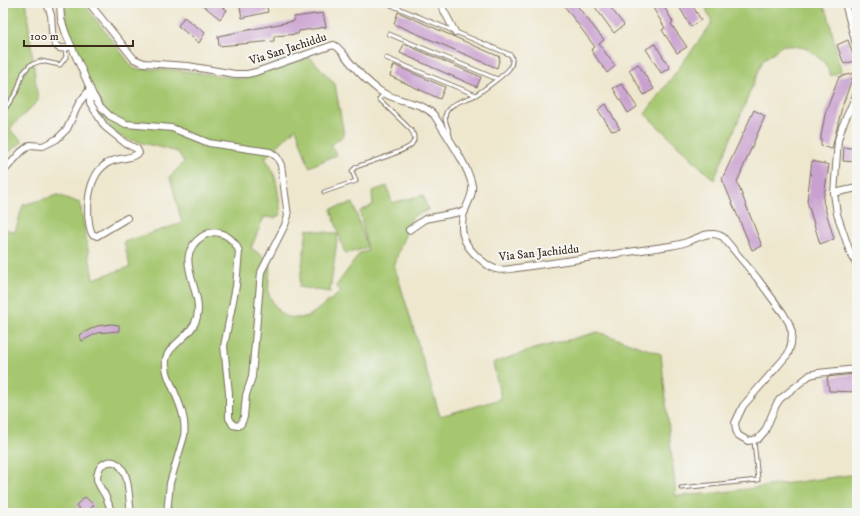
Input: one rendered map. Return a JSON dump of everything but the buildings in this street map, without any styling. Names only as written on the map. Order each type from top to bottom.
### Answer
[{"type":"street","points":[[46,3],[51,14],[52,38],[58,47],[68,47]]},
{"type":"street","points":[[60,3],[68,47],[96,101],[105,112],[121,122],[133,125],[165,127],[184,132],[210,144],[270,152],[280,161],[282,170],[288,216],[285,225],[261,272],[252,377],[246,395],[244,417],[241,424],[238,426],[233,425],[229,418],[229,393],[224,346],[237,281],[239,252],[237,247],[228,237],[218,233],[212,233],[195,242],[188,255],[188,263],[198,304],[198,313],[194,325],[169,352],[165,361],[168,376],[183,412],[185,428],[170,483],[167,513]]},
{"type":"street","name":"Via San Jachiddu","points":[[90,3],[134,59],[141,63],[188,66],[235,74],[247,74],[334,45],[340,49],[363,77],[384,94],[392,98],[421,105],[434,115],[465,167],[472,186],[471,196],[465,211],[463,226],[466,245],[484,263],[498,269],[517,268],[670,246],[707,234],[715,234],[722,237],[768,292],[783,313],[792,333],[788,354],[748,400],[736,420],[736,430],[738,435],[748,441],[754,441]]},
{"type":"street","points":[[440,3],[455,32]]},
{"type":"street","points":[[845,3],[857,48]]},
{"type":"street","points":[[850,23],[857,21]]},
{"type":"street","points":[[3,172],[21,152],[30,145],[43,146],[57,139],[67,129],[79,102],[90,90]]},
{"type":"street","points":[[90,90],[90,103],[105,127],[125,144],[137,149],[139,153],[133,158],[111,161],[103,166],[94,178],[89,191],[89,226],[92,234],[97,236],[127,218]]},
{"type":"street","points":[[857,93],[842,126],[838,140],[834,193],[837,214],[850,252],[857,265]]},
{"type":"street","points":[[834,193],[857,188]]},
{"type":"street","points":[[409,230],[426,219],[465,211]]},
{"type":"street","points":[[754,441],[762,436],[780,398],[806,378],[818,373],[857,369]]},
{"type":"street","points":[[111,513],[106,496],[101,490],[97,480],[100,466],[107,462],[112,462],[121,466],[124,470],[127,479],[131,513]]},
{"type":"lane","points":[[386,3],[511,55],[511,66],[508,70],[476,95],[451,107],[445,113],[445,119],[451,134],[450,142]]},
{"type":"lane","points":[[389,34],[497,79]]},
{"type":"lane","points":[[3,112],[17,92],[23,73],[30,65],[41,61],[60,65],[66,57],[68,47]]},
{"type":"lane","points":[[386,58],[476,95]]},
{"type":"lane","points":[[324,192],[356,181],[352,171],[356,167],[406,149],[413,143],[415,138],[411,130],[379,99],[384,94]]},
{"type":"lane","points":[[681,488],[758,480],[754,441]]},
{"type":"green space","points":[[3,3],[26,3],[38,101],[11,127],[11,131],[23,141],[3,157]]},
{"type":"green space","points":[[64,3],[83,3],[134,69],[178,70],[244,79],[310,57],[335,84],[344,135],[331,145],[337,155],[309,167],[296,128],[265,158],[273,170],[275,177],[281,214],[275,218],[264,217],[251,248],[270,261],[268,293],[278,311],[287,317],[299,318],[309,316],[341,292],[336,286],[360,253],[368,251],[367,248],[345,254],[331,209],[353,203],[367,247],[360,211],[373,205],[372,191],[387,186],[392,203],[423,195],[428,210],[412,217],[394,264],[440,416],[501,399],[493,363],[534,349],[598,332],[661,354],[676,496],[716,493],[857,474],[857,513],[3,513],[3,228],[15,232],[23,205],[58,195],[80,203],[93,279],[130,267],[124,242],[182,223],[170,177],[184,162],[178,152],[123,138],[115,133],[105,122],[91,100],[67,28]]},
{"type":"green space","points":[[704,3],[753,3],[756,9],[771,3],[821,3],[828,14],[841,71],[831,76],[824,62],[806,48],[783,45],[763,60],[714,180],[645,114],[712,23]]},
{"type":"green space","points":[[307,229],[338,234],[330,292],[299,287]]}]
